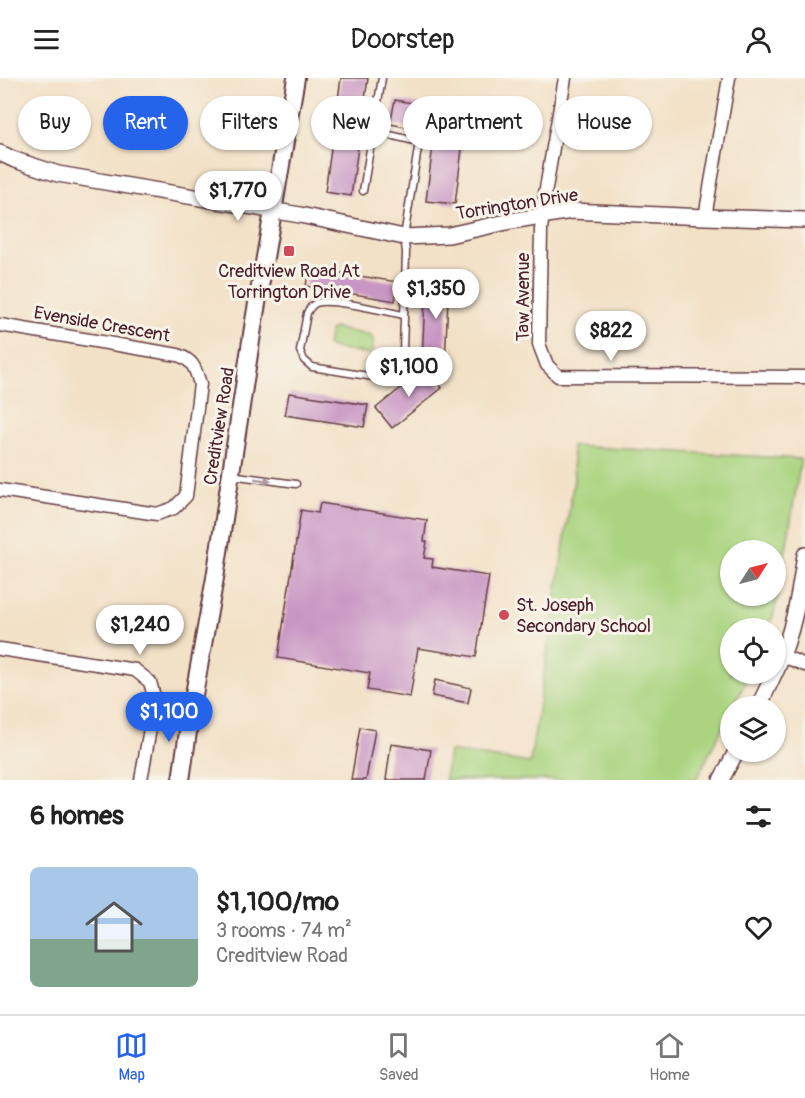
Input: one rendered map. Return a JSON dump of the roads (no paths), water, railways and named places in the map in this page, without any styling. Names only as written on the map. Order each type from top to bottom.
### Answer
[{"type":"main road","name":"Creditview Road","points":[[181,780],[296,78]]},
{"type":"street","name":"Taw Avenue","points":[[565,78],[544,194],[539,344],[546,365],[558,376],[805,377]]},
{"type":"street","points":[[705,217],[729,78]]},
{"type":"street","name":"Torrington Drive","points":[[0,153],[58,174],[273,211],[404,237],[449,235],[571,211],[805,220]]},
{"type":"street","name":"Evenside Crescent","points":[[0,326],[178,355],[186,358],[195,367],[200,384],[186,496],[174,508],[157,514],[0,490]]},
{"type":"street","points":[[786,646],[797,610],[805,555]]},
{"type":"street","points":[[0,649],[135,670],[150,682],[155,700],[141,780]]},
{"type":"street","points":[[786,657],[805,665]]},
{"type":"street","points":[[721,780],[731,762]]},
{"type":"lane","points":[[379,96],[382,78]]},
{"type":"lane","points":[[391,135],[419,142],[404,237],[406,252],[403,351],[397,370],[388,376],[374,377],[312,367],[303,360],[300,351],[308,310],[315,303],[329,301],[404,315]]},
{"type":"lane","points":[[363,191],[370,150]]},
{"type":"lane","points":[[231,475],[296,484]]},
{"type":"place","name":"Creditview Road At Torrington Drive","points":[[289,251]]},
{"type":"place","name":"St. Joseph Secondary School","points":[[504,615]]}]
